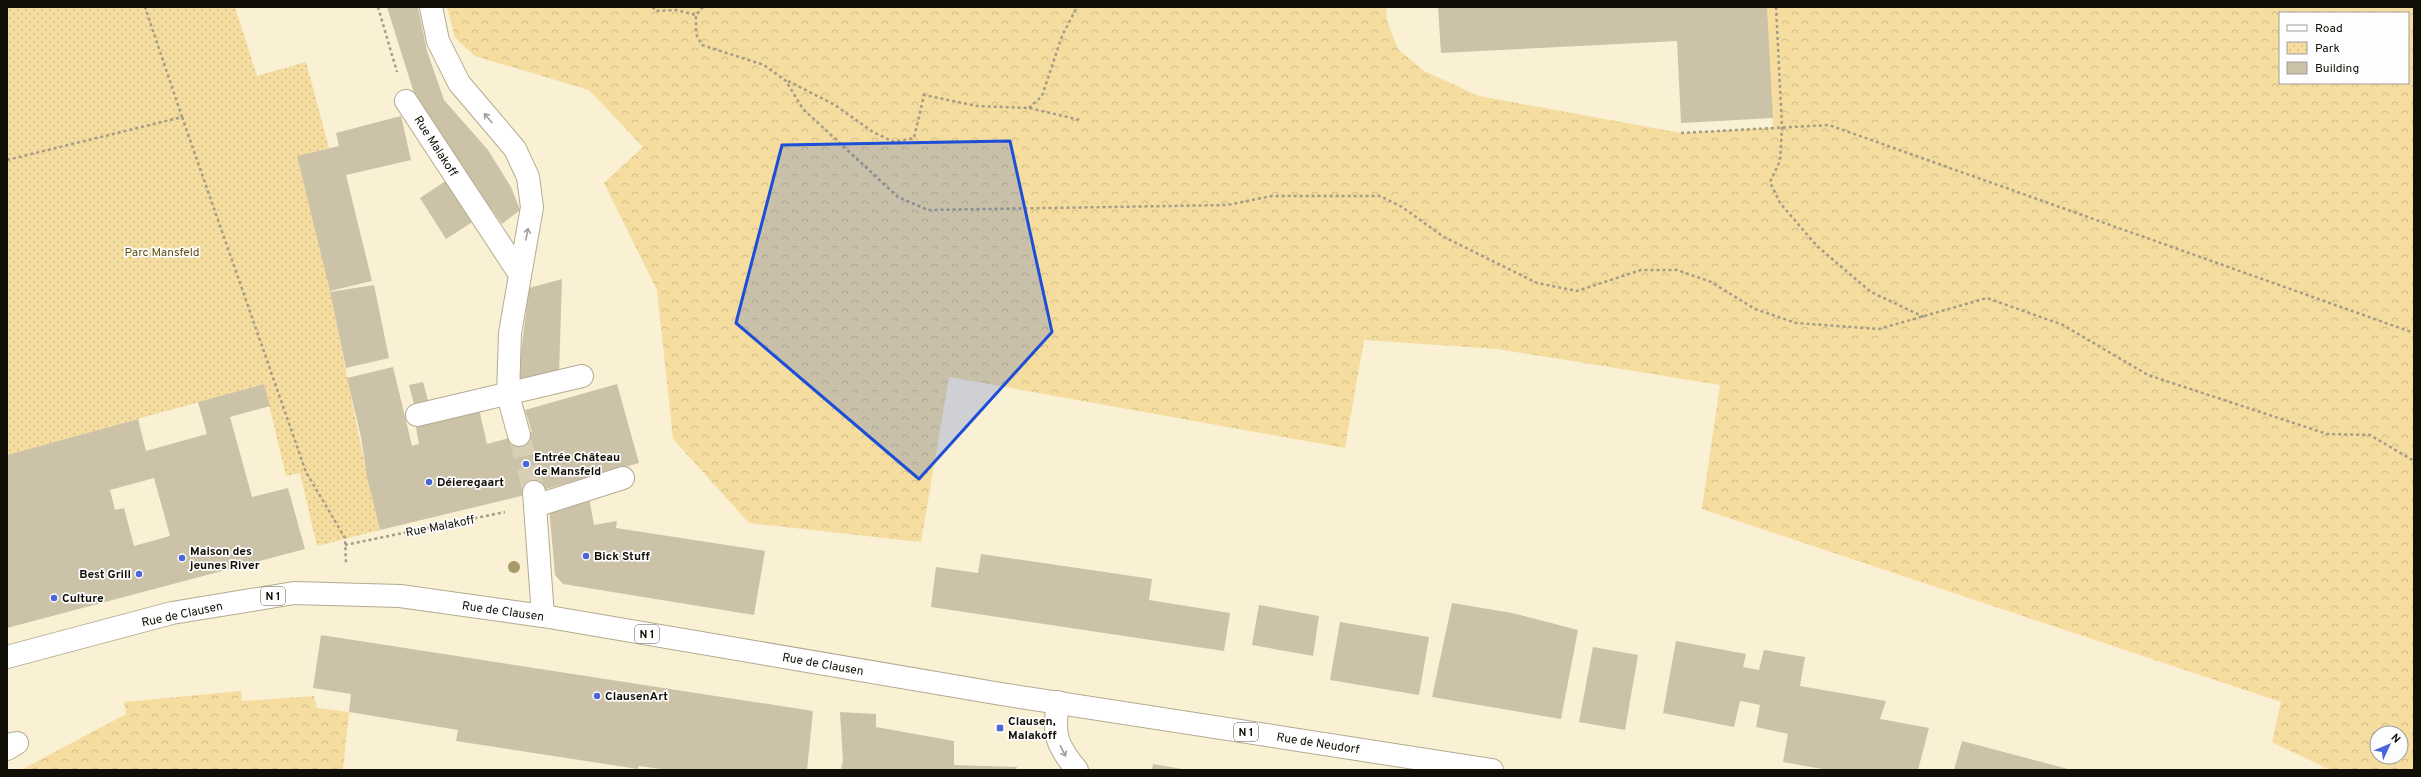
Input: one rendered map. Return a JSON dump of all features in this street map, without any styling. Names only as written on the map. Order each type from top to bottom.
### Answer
[{"type":"main road","points":[[431,7],[438,41],[459,84],[515,149],[528,177],[532,207],[519,273],[510,333],[508,395],[519,435]]},
{"type":"main road","name":"Rue Malakoff","points":[[406,101],[519,273]]},
{"type":"main road","points":[[417,415],[508,395],[582,376]]},
{"type":"main road","points":[[543,616],[534,499],[623,478]]},
{"type":"main road","name":"Rue de Clausen","points":[[7,656],[172,613],[294,593],[400,596],[543,616],[1001,694]]},
{"type":"main road","name":"Rue de Neudorf","points":[[1001,694],[1492,770]]},
{"type":"main road","points":[[1058,702],[1054,727],[1063,754],[1077,770]]},
{"type":"main road","points":[[7,745],[17,743],[7,749]]},
{"type":"path","points":[[145,7],[306,472],[345,538]]},
{"type":"path","points":[[378,7],[406,101]]},
{"type":"path","points":[[653,7],[655,11],[676,10],[696,15]]},
{"type":"path","points":[[703,7],[696,15],[696,34],[702,45],[764,65],[786,81],[835,105],[873,132],[894,142],[914,138],[924,95],[977,106],[1029,108],[1080,120]]},
{"type":"path","points":[[1029,108],[1042,96],[1062,36],[1077,7]]},
{"type":"path","points":[[1776,7],[1782,127],[1780,161],[1770,182],[1780,203],[1817,246],[1871,292],[1924,316]]},
{"type":"path","points":[[786,81],[804,109],[898,197],[928,210],[1227,205],[1272,196],[1380,196],[1402,207],[1444,237],[1537,283],[1577,290],[1641,270],[1677,270],[1711,282],[1755,309],[1796,323],[1879,330],[1987,298],[2063,325],[2148,376],[2327,434],[2370,435],[2414,461]]},
{"type":"path","points":[[7,160],[182,117]]},
{"type":"path","points":[[1681,133],[1829,125],[2414,332]]},
{"type":"path","name":"Rue Malakoff","points":[[345,545],[534,499]]},
{"type":"highlighted area","points":[[1010,141],[1052,332],[919,479],[736,323],[782,145]]},
{"type":"green space","name":"Parc Mansfeld","points":[[7,7],[235,7],[257,76],[306,62],[329,148],[297,156],[330,292],[360,441],[380,530],[317,546],[300,473],[286,476],[264,384],[7,455]]},
{"type":"green space","points":[[447,7],[1386,7],[1387,21],[1398,49],[1424,71],[1479,96],[1681,133],[1782,127],[1776,7],[2414,7],[2414,770],[2330,770],[2272,742],[2281,702],[1702,509],[1720,385],[1497,349],[1364,340],[1345,448],[949,377],[921,542],[749,523],[673,439],[657,290],[604,183],[643,147],[589,90],[475,56],[455,38]]},
{"type":"green space","points":[[1767,7],[1776,7],[1782,127],[1773,128]]},
{"type":"green space","points":[[241,691],[242,701],[314,696],[317,708],[349,712],[343,770],[21,770],[126,714],[124,702]]},
{"type":"building","points":[[387,7],[418,7],[427,51],[444,100],[488,150],[511,187],[520,210],[502,224],[419,109]]},
{"type":"building","points":[[1438,7],[1767,7],[1773,118],[1681,123],[1677,41],[1441,53]]},
{"type":"building","points":[[401,116],[411,160],[346,175],[372,281],[330,291],[297,156],[339,146],[336,133]]},
{"type":"building","points":[[447,180],[474,221],[446,239],[420,198]]},
{"type":"building","points":[[562,279],[559,374],[517,385],[529,288]]},
{"type":"building","points":[[374,285],[389,358],[346,368],[330,292]]},
{"type":"building","points":[[393,367],[412,446],[419,444],[415,422],[479,409],[487,444],[532,432],[525,410],[617,384],[639,463],[521,496],[380,530],[367,477],[361,437],[347,378]]},
{"type":"building","points":[[423,382],[429,404],[415,408],[409,385]]},
{"type":"building","points":[[264,384],[270,406],[230,417],[252,497],[288,488],[305,549],[7,628],[7,455],[138,419],[146,451],[207,434],[198,402]],"holes":[[[154,478],[170,536],[134,546],[124,508],[115,510],[110,490]]]},
{"type":"building","points":[[589,497],[594,525],[617,521],[616,528],[765,551],[754,615],[563,584],[555,575],[549,507]]},
{"type":"building","points":[[981,554],[1152,579],[1149,600],[1230,613],[1224,651],[931,607],[936,567],[978,573]]},
{"type":"building","points":[[1452,603],[1512,613],[1578,630],[1561,719],[1432,697]]},
{"type":"building","points":[[1259,605],[1319,616],[1313,656],[1252,645]]},
{"type":"building","points":[[1340,622],[1429,637],[1419,695],[1330,680]]},
{"type":"building","points":[[321,635],[813,711],[807,770],[668,770],[639,766],[638,769],[456,741],[458,730],[349,712],[351,694],[313,688]]},
{"type":"building","points":[[1676,641],[1746,654],[1743,667],[1759,670],[1764,650],[1805,657],[1800,686],[1886,701],[1880,719],[1929,728],[1918,770],[1828,770],[1783,762],[1788,734],[1756,727],[1760,705],[1740,701],[1734,727],[1663,713]]},
{"type":"building","points":[[1593,647],[1638,655],[1625,730],[1579,722]]},
{"type":"building","points":[[840,712],[876,714],[876,727],[954,741],[954,765],[1017,767],[1016,770],[841,770],[843,760]]},
{"type":"building","points":[[1962,741],[2068,769],[1954,770]]},
{"type":"building","points":[[1153,764],[1182,769],[1182,770],[1152,770]]},
{"type":"tunnel","points":[[519,435],[534,492]]},
{"type":"place","name":"Entrée Château de Mansfeld","points":[[526,464]]},
{"type":"place","name":"Déieregaart","points":[[429,482]]},
{"type":"place","name":"Bick Stuff","points":[[586,556]]},
{"type":"place","name":"Maison des jeunes River","points":[[182,558]]},
{"type":"place","name":"Best Grill","points":[[139,574]]},
{"type":"place","name":"Culture","points":[[54,598]]},
{"type":"place","name":"ClausenArt","points":[[597,696]]},
{"type":"place","name":"Clausen, Malakoff","points":[[1000,728]]}]
